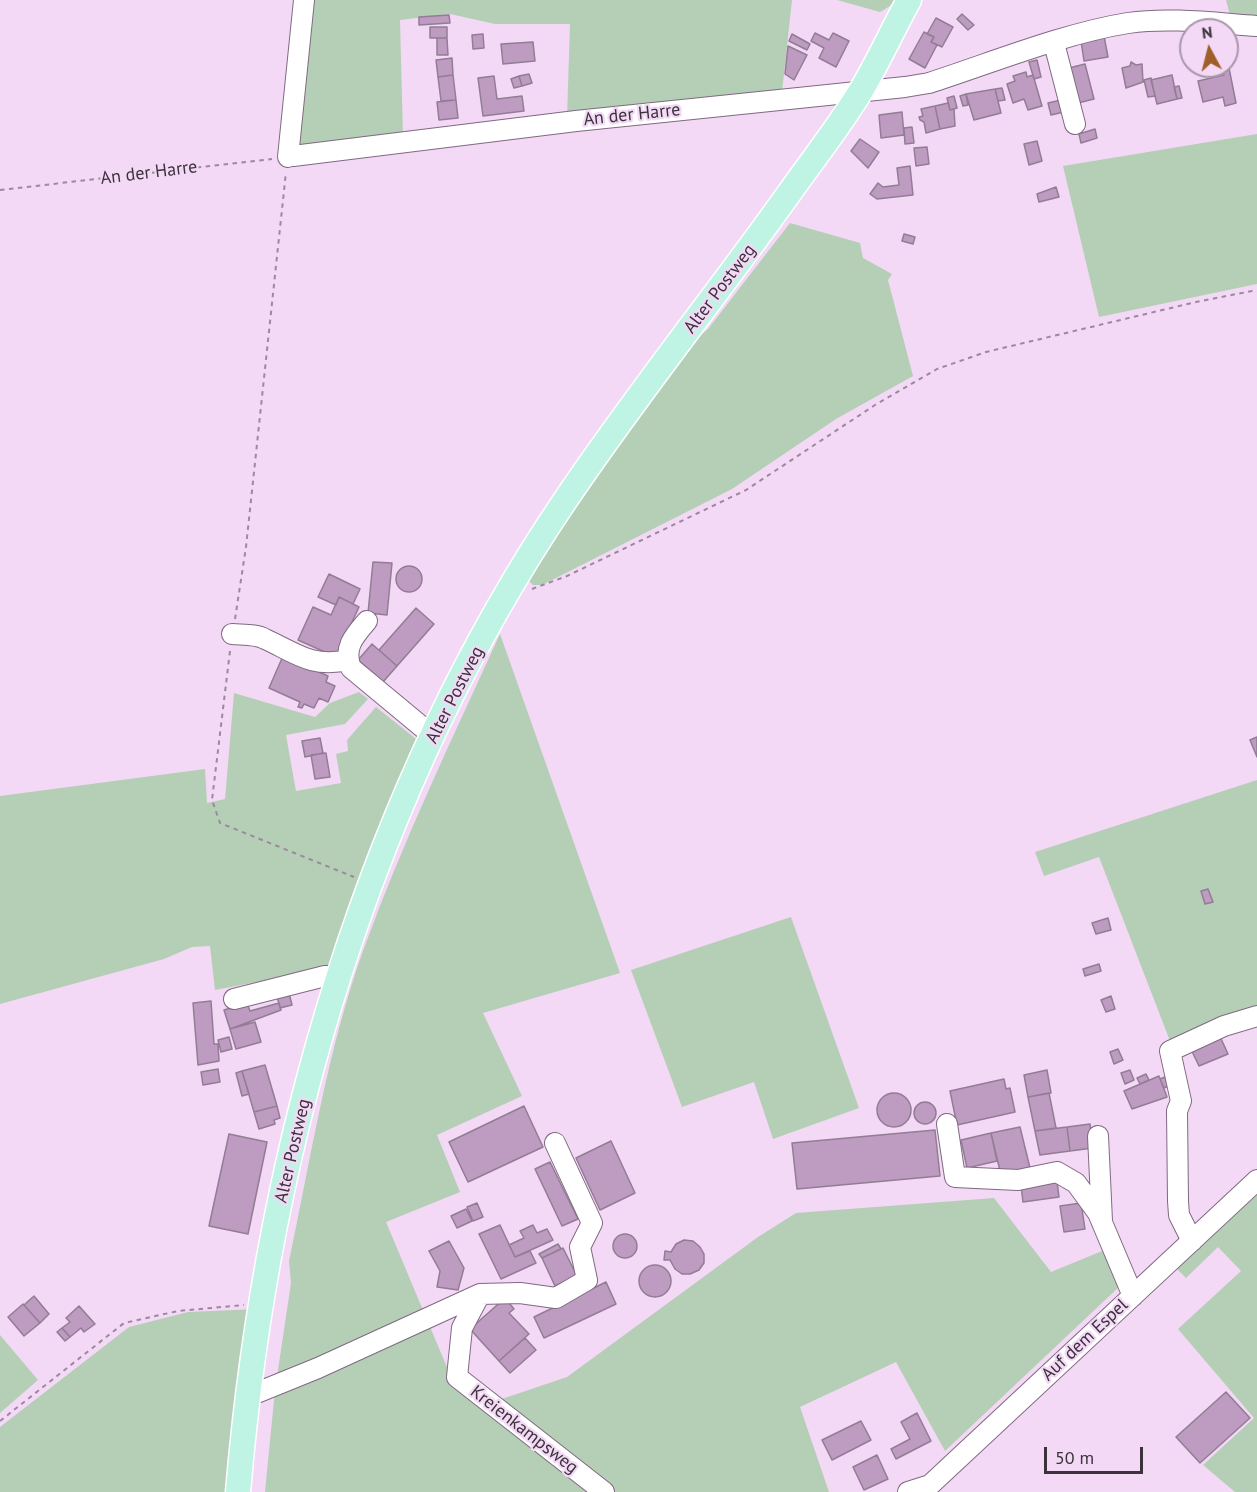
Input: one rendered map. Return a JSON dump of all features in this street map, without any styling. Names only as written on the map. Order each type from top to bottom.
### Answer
[{"type":"main road","name":"Alter Postweg","points":[[238,1492],[262,1303],[278,1216],[309,1080],[339,976],[370,883],[399,809],[447,705],[511,590],[562,505],[648,383],[747,254],[861,90],[909,0]]},
{"type":"street","points":[[290,157],[304,0]]},
{"type":"street","name":"An der Harre","points":[[290,157],[929,83],[1099,29],[1129,23],[1165,20],[1257,26]]},
{"type":"street","points":[[1054,43],[1075,124]]},
{"type":"street","points":[[367,621],[350,640],[348,660],[351,668],[433,736]]},
{"type":"street","points":[[232,634],[262,637],[297,657],[328,664],[348,660]]},
{"type":"street","points":[[234,999],[325,975],[339,976]]},
{"type":"street","points":[[1192,1241],[1179,1215],[1177,1111],[1181,1101],[1170,1051],[1224,1026],[1257,1016]]},
{"type":"street","points":[[947,1124],[955,1177],[1018,1180],[1057,1172],[1076,1183],[1102,1224],[1133,1296]]},
{"type":"street","points":[[1098,1136],[1102,1224]]},
{"type":"street","points":[[249,1396],[318,1368],[480,1294],[520,1293],[556,1298],[587,1280],[580,1247],[592,1223],[555,1143]]},
{"type":"street","name":"Auf dem Espel","points":[[908,1492],[933,1489],[1257,1180]]},
{"type":"street","name":"Kreienkampsweg","points":[[480,1294],[462,1328],[457,1377],[604,1492]]},
{"type":"path","name":"An der Harre","points":[[0,190],[290,157]]},
{"type":"path","points":[[290,157],[246,548],[232,634],[213,800],[220,823],[370,883]]},
{"type":"path","points":[[511,590],[539,588],[724,501],[875,405],[947,365],[986,352],[1047,337],[1257,290]]},
{"type":"path","points":[[0,1421],[124,1323],[178,1311],[262,1303]]},
{"type":"green space","points":[[313,0],[792,0],[782,92],[567,118],[570,24],[495,24],[450,14],[400,20],[403,137],[303,146],[298,142]]},
{"type":"green space","points":[[837,0],[895,0],[880,12]]},
{"type":"green space","points":[[1226,0],[1257,0],[1257,21],[1231,18]]},
{"type":"green space","points":[[1257,134],[1257,284],[1099,317],[1063,166]]},
{"type":"green space","points":[[790,223],[860,243],[863,258],[892,274],[888,280],[913,376],[836,419],[732,489],[542,585],[533,585],[528,580],[528,570],[688,346],[708,329]]},
{"type":"green space","points":[[500,634],[620,973],[483,1013],[522,1096],[437,1135],[460,1192],[386,1222],[449,1372],[597,1492],[265,1492],[275,1390],[291,1283],[289,1261],[339,1027],[363,951],[394,871]]},
{"type":"green space","points":[[359,692],[368,699],[345,724],[286,735],[296,791],[341,783],[336,754],[348,751],[347,740],[376,707],[416,739],[356,886],[330,968],[215,990],[210,946],[192,947],[164,959],[0,1004],[0,796],[205,769],[207,803],[225,799],[234,693],[315,717],[330,703]]},
{"type":"green space","points":[[1257,780],[1257,1007],[1170,1041],[1099,857],[1044,876],[1035,852]]},
{"type":"green space","points":[[791,917],[859,1108],[773,1139],[754,1082],[682,1107],[631,970]]},
{"type":"green space","points":[[1257,1190],[1257,1492],[1235,1492],[1203,1465],[1254,1418],[1178,1329],[1241,1271],[1218,1247],[1186,1278],[1173,1265]]},
{"type":"green space","points":[[994,1198],[1051,1272],[1107,1249],[1121,1285],[945,1451],[896,1362],[800,1407],[829,1492],[614,1492],[496,1401],[567,1377],[758,1237],[796,1213]]},
{"type":"green space","points":[[257,1309],[231,1492],[0,1492],[0,1427],[129,1327],[188,1312]]},
{"type":"green space","points":[[0,1335],[38,1380],[0,1413]]},
{"type":"building","points":[[962,14],[974,25],[968,30],[957,19]]},
{"type":"building","points":[[449,15],[450,23],[419,25],[419,17]]},
{"type":"building","points":[[936,18],[953,27],[942,47],[931,42],[934,37],[927,34]]},
{"type":"building","points":[[430,27],[447,27],[447,38],[430,38]]},
{"type":"building","points":[[924,32],[934,37],[931,42],[937,45],[925,68],[909,59]]},
{"type":"building","points":[[815,33],[829,40],[833,33],[849,41],[836,67],[819,58],[824,48],[811,41]]},
{"type":"building","points":[[483,34],[484,48],[473,49],[472,35]]},
{"type":"building","points":[[792,34],[810,44],[807,50],[789,41]]},
{"type":"building","points":[[1104,36],[1108,57],[1084,61],[1081,41]]},
{"type":"building","points":[[437,38],[447,38],[448,55],[437,55]]},
{"type":"building","points":[[533,42],[535,61],[503,64],[501,44]]},
{"type":"building","points":[[788,46],[807,55],[794,80],[785,74]]},
{"type":"building","points":[[452,58],[453,75],[438,77],[436,60]]},
{"type":"building","points":[[1037,60],[1041,77],[1034,79],[1029,62]]},
{"type":"building","points":[[1131,62],[1136,65],[1142,64],[1143,82],[1126,88],[1122,68],[1130,66]]},
{"type":"building","points":[[1085,64],[1094,99],[1078,103],[1069,68]]},
{"type":"building","points":[[1026,72],[1027,77],[1033,75],[1042,106],[1028,110],[1024,99],[1013,103],[1007,84],[1015,81],[1013,76]]},
{"type":"building","points":[[529,74],[532,83],[522,86],[519,76]]},
{"type":"building","points":[[453,75],[456,100],[441,101],[438,77]]},
{"type":"building","points":[[1172,75],[1177,99],[1157,104],[1151,80]]},
{"type":"building","points":[[494,76],[497,99],[522,96],[524,111],[483,116],[478,78]]},
{"type":"building","points":[[519,76],[522,86],[514,88],[511,79]]},
{"type":"building","points":[[1151,78],[1155,96],[1148,97],[1144,80]]},
{"type":"building","points":[[1211,78],[1231,78],[1236,103],[1225,106],[1223,97],[1203,102],[1198,81]]},
{"type":"building","points":[[1179,86],[1182,98],[1177,99],[1174,87]]},
{"type":"building","points":[[1002,88],[1005,100],[998,101],[995,89]]},
{"type":"building","points":[[995,89],[1001,113],[974,120],[966,94]]},
{"type":"building","points":[[966,94],[968,105],[963,106],[960,96]]},
{"type":"building","points":[[954,96],[957,108],[950,110],[947,98]]},
{"type":"building","points":[[456,100],[458,118],[439,120],[437,102]]},
{"type":"building","points":[[1061,100],[1064,112],[1051,115],[1048,103]]},
{"type":"building","points":[[948,103],[950,110],[954,109],[955,126],[940,129],[935,106]]},
{"type":"building","points":[[935,106],[940,129],[926,133],[924,122],[919,117],[923,116],[921,109]]},
{"type":"building","points":[[902,112],[904,135],[881,138],[879,115]]},
{"type":"building","points":[[912,127],[914,143],[905,144],[904,128]]},
{"type":"building","points":[[1095,129],[1097,138],[1081,143],[1079,134]]},
{"type":"building","points":[[860,139],[879,152],[868,168],[851,151]]},
{"type":"building","points":[[1037,141],[1042,161],[1029,165],[1024,144]]},
{"type":"building","points":[[927,147],[929,164],[916,166],[914,148]]},
{"type":"building","points":[[910,166],[913,195],[877,199],[870,194],[878,183],[883,187],[899,185],[897,168]]},
{"type":"building","points":[[1056,187],[1059,197],[1039,202],[1037,194]]},
{"type":"building","points":[[904,234],[915,237],[913,244],[902,241]]},
{"type":"building","points":[[373,562],[392,563],[387,615],[368,613]]},
{"type":"building","points":[[409,566],[418,570],[422,579],[418,588],[409,592],[400,588],[396,579],[400,570]]},
{"type":"building","points":[[329,574],[360,589],[353,604],[339,597],[336,605],[318,597]]},
{"type":"building","points":[[339,597],[359,607],[336,657],[298,640],[313,607],[331,615]]},
{"type":"building","points":[[416,608],[434,624],[397,666],[379,650]]},
{"type":"building","points":[[372,644],[397,666],[383,682],[358,660]]},
{"type":"building","points":[[283,656],[328,676],[326,682],[335,686],[328,702],[319,698],[314,708],[304,704],[302,708],[298,707],[300,702],[269,688]]},
{"type":"building","points":[[1257,737],[1257,757],[1250,740]]},
{"type":"building","points":[[320,738],[323,753],[305,757],[302,741]]},
{"type":"building","points":[[326,753],[330,777],[315,779],[311,755]]},
{"type":"building","points":[[1208,889],[1213,902],[1205,904],[1201,891]]},
{"type":"building","points":[[1108,918],[1111,930],[1096,934],[1092,923]]},
{"type":"building","points":[[1099,964],[1101,971],[1085,976],[1083,969]]},
{"type":"building","points":[[289,993],[292,1005],[280,1008],[277,996]]},
{"type":"building","points":[[1111,996],[1115,1009],[1106,1012],[1101,1000]]},
{"type":"building","points":[[211,1001],[214,1044],[218,1044],[219,1061],[198,1065],[193,1003]]},
{"type":"building","points":[[247,1003],[250,1011],[279,1003],[281,1010],[230,1029],[224,1010]]},
{"type":"building","points":[[255,1022],[261,1042],[236,1049],[230,1029]]},
{"type":"building","points":[[1218,1032],[1228,1054],[1199,1066],[1189,1045]]},
{"type":"building","points":[[229,1037],[232,1049],[221,1052],[218,1040]]},
{"type":"building","points":[[1118,1049],[1123,1060],[1114,1064],[1110,1052]]},
{"type":"building","points":[[265,1065],[277,1106],[254,1112],[242,1071]]},
{"type":"building","points":[[218,1069],[220,1082],[203,1085],[201,1072]]},
{"type":"building","points":[[1047,1070],[1051,1093],[1028,1097],[1024,1075]]},
{"type":"building","points":[[1130,1070],[1134,1080],[1125,1084],[1121,1073]]},
{"type":"building","points":[[242,1071],[249,1094],[242,1096],[236,1073]]},
{"type":"building","points":[[1146,1074],[1149,1080],[1140,1084],[1137,1078]]},
{"type":"building","points":[[1159,1076],[1167,1097],[1132,1109],[1124,1091]]},
{"type":"building","points":[[1165,1077],[1169,1086],[1164,1088],[1160,1079]]},
{"type":"building","points":[[1004,1079],[1006,1089],[1010,1088],[1015,1112],[957,1125],[950,1091]]},
{"type":"building","points":[[894,1093],[906,1098],[911,1110],[906,1122],[894,1127],[882,1122],[877,1110],[882,1098]]},
{"type":"building","points":[[1049,1093],[1056,1128],[1035,1131],[1028,1097]]},
{"type":"building","points":[[925,1102],[933,1105],[936,1113],[933,1121],[925,1124],[917,1121],[914,1113],[917,1105]]},
{"type":"building","points":[[277,1106],[280,1118],[274,1120],[275,1124],[259,1129],[254,1112]]},
{"type":"building","points":[[524,1106],[543,1147],[468,1182],[449,1142]]},
{"type":"building","points":[[1090,1124],[1093,1148],[1070,1151],[1067,1127]]},
{"type":"building","points":[[1020,1127],[1030,1168],[1001,1175],[991,1133]]},
{"type":"building","points":[[1067,1127],[1070,1151],[1040,1155],[1035,1131]]},
{"type":"building","points":[[935,1130],[940,1176],[797,1189],[792,1143]]},
{"type":"building","points":[[991,1133],[997,1161],[967,1168],[961,1140]]},
{"type":"building","points":[[229,1134],[267,1142],[248,1234],[209,1226]]},
{"type":"building","points":[[611,1141],[635,1193],[600,1210],[576,1158]]},
{"type":"building","points":[[550,1162],[578,1219],[562,1226],[535,1169]]},
{"type":"building","points":[[1057,1181],[1059,1197],[1023,1202],[1021,1186]]},
{"type":"building","points":[[477,1203],[483,1217],[473,1221],[467,1207]]},
{"type":"building","points":[[1081,1203],[1085,1229],[1064,1232],[1060,1206]]},
{"type":"building","points":[[466,1209],[472,1221],[457,1228],[451,1216]]},
{"type":"building","points":[[500,1225],[515,1257],[530,1251],[536,1263],[501,1279],[479,1234]]},
{"type":"building","points":[[533,1225],[537,1233],[547,1229],[553,1240],[515,1257],[509,1245],[524,1238],[520,1231]]},
{"type":"building","points":[[625,1234],[634,1237],[637,1246],[634,1255],[625,1258],[616,1255],[613,1246],[616,1237]]},
{"type":"building","points":[[684,1240],[693,1241],[704,1254],[704,1263],[699,1270],[690,1274],[682,1274],[675,1269],[670,1260],[664,1260],[665,1251],[671,1252],[676,1244]]},
{"type":"building","points":[[449,1241],[464,1268],[458,1290],[437,1287],[440,1271],[429,1251]]},
{"type":"building","points":[[558,1244],[561,1249],[542,1258],[539,1254]]},
{"type":"building","points":[[563,1248],[577,1276],[555,1286],[542,1258]]},
{"type":"building","points":[[655,1265],[666,1270],[671,1281],[666,1292],[655,1297],[644,1292],[639,1281],[644,1270]]},
{"type":"building","points":[[606,1282],[616,1304],[544,1338],[534,1317]]},
{"type":"building","points":[[34,1296],[49,1314],[40,1323],[24,1305]]},
{"type":"building","points":[[505,1298],[514,1309],[509,1313],[529,1334],[499,1361],[470,1329]]},
{"type":"building","points":[[23,1304],[40,1323],[24,1336],[8,1317]]},
{"type":"building","points":[[79,1306],[95,1324],[84,1332],[81,1328],[70,1337],[62,1328],[70,1322],[66,1318]]},
{"type":"building","points":[[62,1328],[70,1337],[65,1341],[57,1332]]},
{"type":"building","points":[[525,1338],[536,1350],[510,1373],[499,1361]]},
{"type":"building","points":[[1226,1392],[1250,1418],[1200,1463],[1176,1437]]},
{"type":"building","points":[[917,1413],[931,1441],[896,1459],[891,1449],[910,1439],[901,1422]]},
{"type":"building","points":[[861,1421],[871,1440],[832,1460],[822,1440]]},
{"type":"building","points":[[877,1455],[888,1479],[864,1490],[853,1467]]}]
